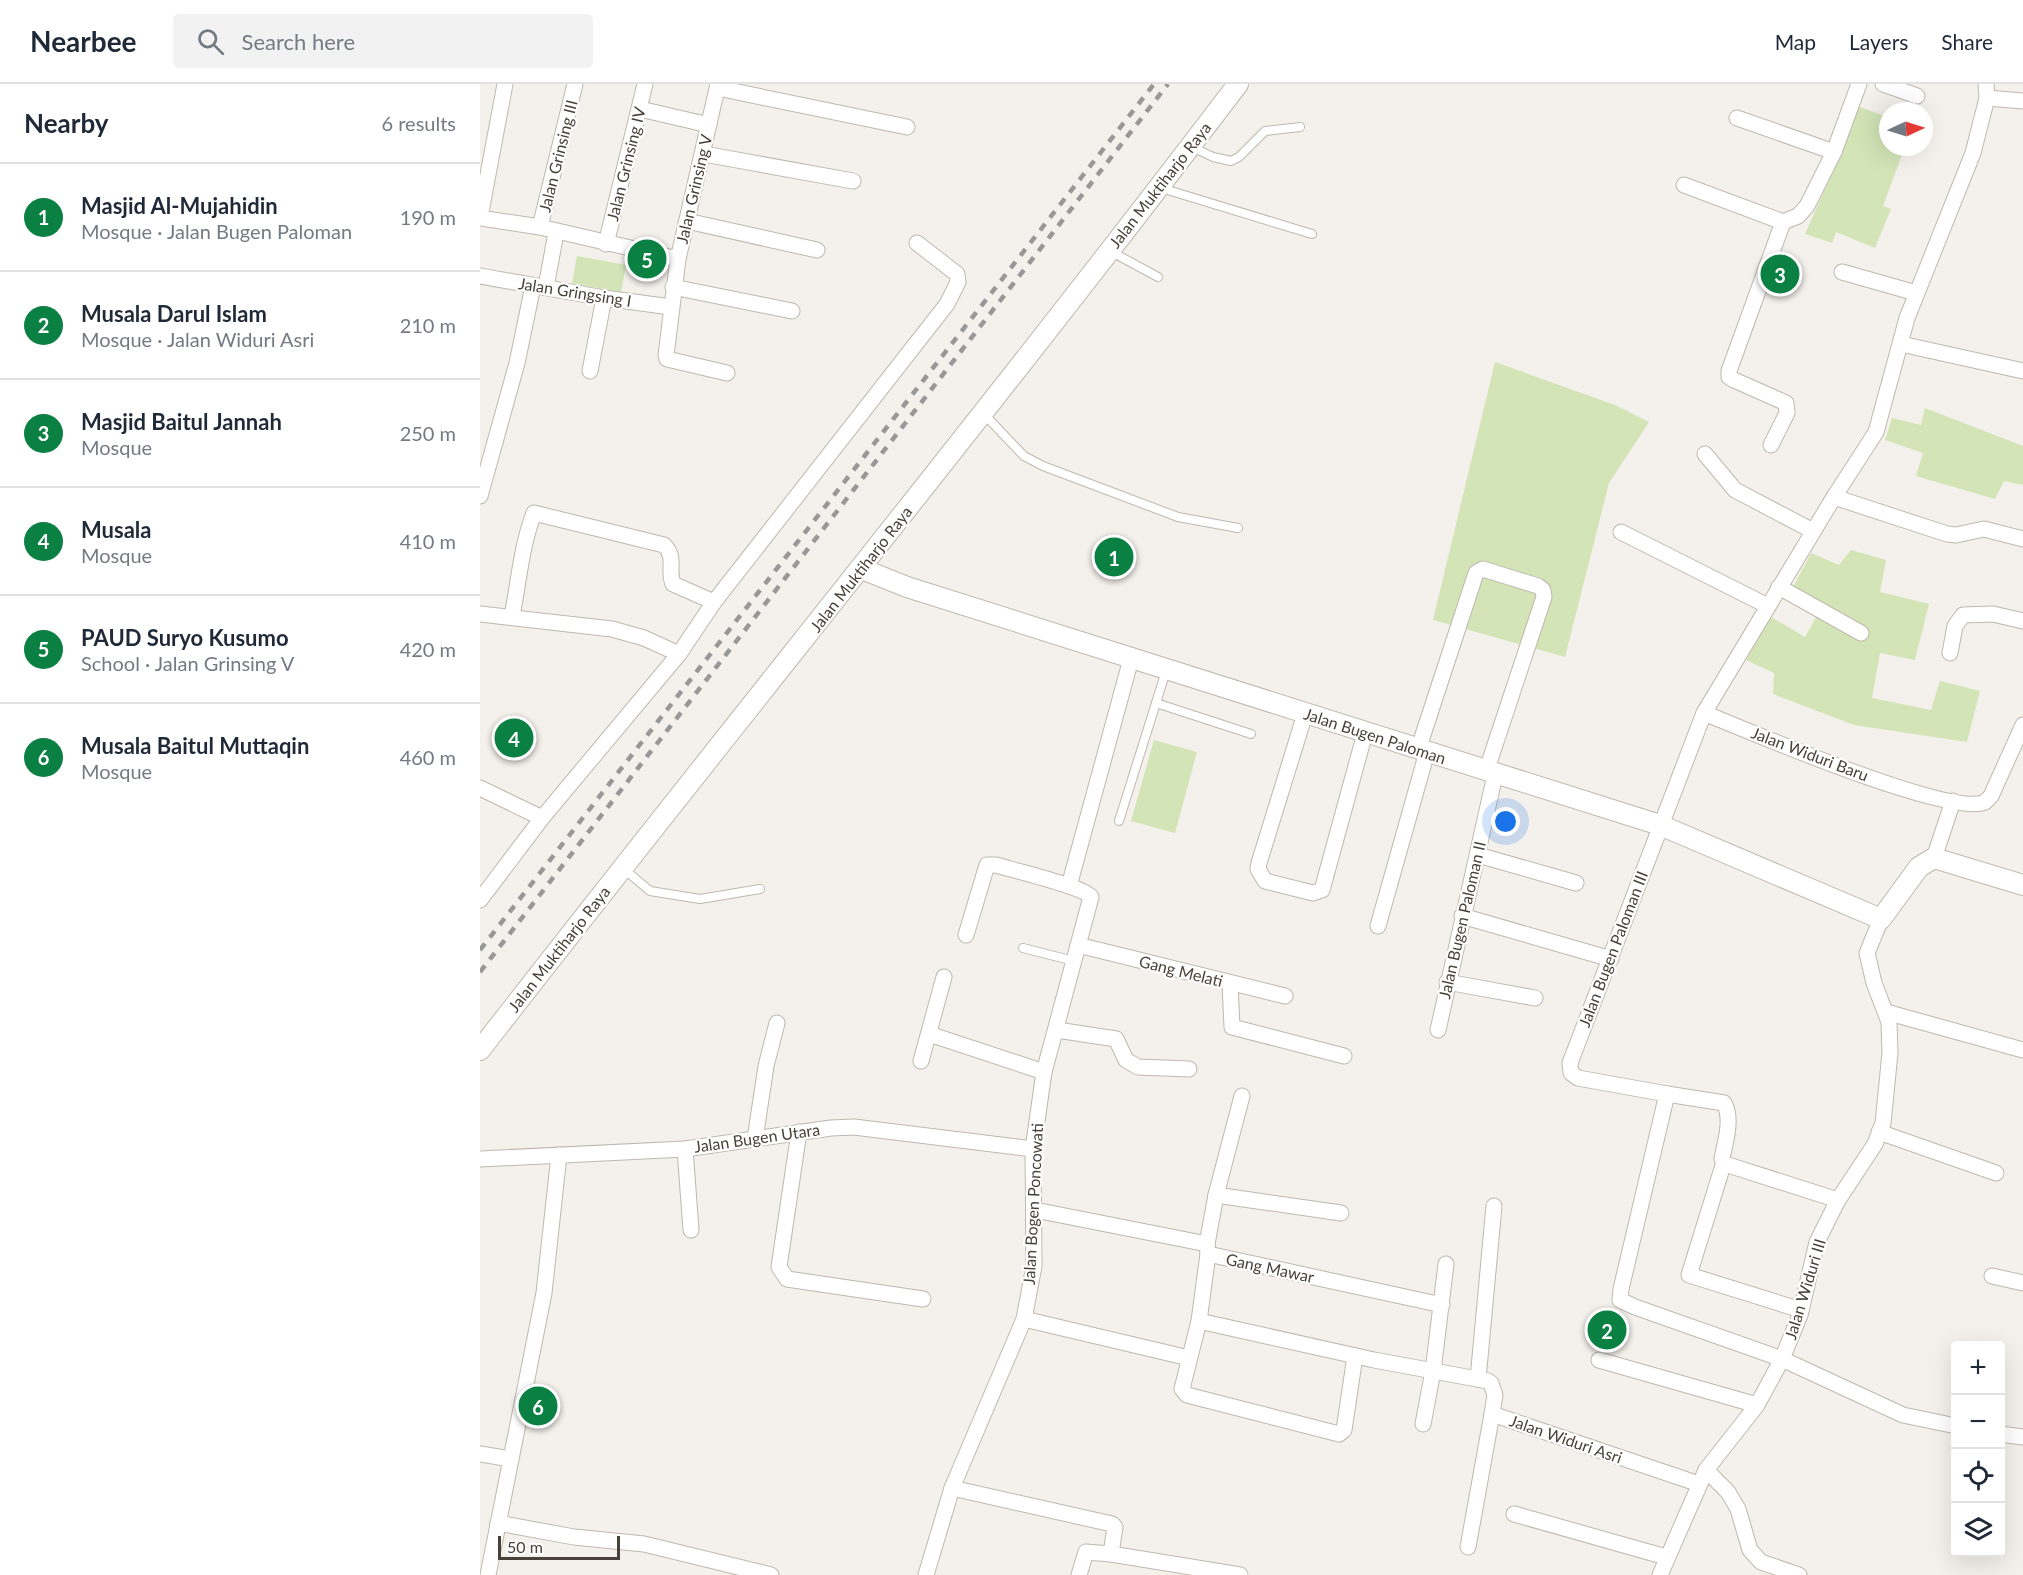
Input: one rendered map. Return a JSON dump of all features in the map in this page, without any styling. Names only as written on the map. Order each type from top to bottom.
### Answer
[{"type":"street","points":[[505,84],[480,218],[540,227],[678,259]]},
{"type":"street","name":"Jalan Grinsing III","points":[[540,227],[575,84]]},
{"type":"street","name":"Jalan Grinsing IV","points":[[606,244],[645,84]]},
{"type":"street","name":"Jalan Muktiharjo Raya","points":[[480,1050],[622,868],[862,569],[1238,84]]},
{"type":"street","points":[[1771,445],[1787,413],[1786,403],[1734,380],[1729,376],[1729,371],[1783,222],[1803,212],[1834,152],[1859,84]]},
{"type":"street","points":[[1883,84],[1917,96]]},
{"type":"street","points":[[718,86],[907,127]]},
{"type":"street","name":"Jalan Grinsing V","points":[[718,86],[678,259],[670,307],[668,359],[727,373]]},
{"type":"street","points":[[1986,91],[2023,101]]},
{"type":"street","name":"Jalan Bugen Paloman III","points":[[1667,1094],[1578,1078],[1571,1073],[1569,1063],[1611,959],[1704,712],[1876,432],[1916,293],[1973,153],[1986,91]]},
{"type":"street","name":"Jalan Grinsing V","points":[[640,109],[709,125]]},
{"type":"street","points":[[1737,118],[1834,152]]},
{"type":"street","points":[[704,154],[853,181]]},
{"type":"street","points":[[1683,185],[1783,222]]},
{"type":"street","points":[[687,221],[817,250]]},
{"type":"street","points":[[480,496],[519,354],[556,232]]},
{"type":"street","points":[[480,900],[542,818],[636,709],[679,654],[714,602],[947,304],[958,282],[957,274],[917,243]]},
{"type":"street","points":[[1842,272],[1916,293]]},
{"type":"street","name":"Jalan Gringsing I","points":[[480,276],[670,307]]},
{"type":"street","points":[[673,287],[792,311]]},
{"type":"street","points":[[590,370],[604,298]]},
{"type":"street","points":[[1901,344],[2023,371]]},
{"type":"street","points":[[1705,454],[1735,490],[1814,531]]},
{"type":"street","points":[[1834,497],[1947,534],[1956,535],[1984,529],[2023,539]]},
{"type":"street","points":[[512,616],[520,576],[519,564],[534,513],[664,545],[671,551],[673,559],[670,578],[673,584],[714,602]]},
{"type":"street","points":[[1622,532],[1768,606]]},
{"type":"street","name":"Jalan Bugen Paloman","points":[[862,569],[908,587],[1166,670],[1660,825],[1881,919]]},
{"type":"street","name":"Jalan Bugen Paloman II","points":[[1378,926],[1423,751],[1476,573],[1483,569],[1538,586],[1543,590],[1544,597],[1490,773],[1478,855],[1462,916],[1438,1030]]},
{"type":"street","points":[[1779,587],[1861,633]]},
{"type":"street","points":[[480,614],[612,629],[644,638],[679,654]]},
{"type":"street","points":[[1950,653],[1955,626],[1963,615],[1993,614],[2023,621]]},
{"type":"street","points":[[966,935],[987,866],[996,865],[1069,886],[1131,658]]},
{"type":"street","name":"Jalan Widuri Baru","points":[[1704,712],[1847,771],[1953,801],[1984,802],[1991,795],[2023,725]]},
{"type":"street","points":[[1305,714],[1259,863],[1258,869],[1265,882],[1313,893],[1322,890],[1365,733]]},
{"type":"street","points":[[480,788],[542,818]]},
{"type":"street","points":[[1881,919],[1919,867],[1934,858],[1953,801]]},
{"type":"street","points":[[1478,855],[1576,883]]},
{"type":"street","points":[[1934,858],[2023,885]]},
{"type":"street","name":"Jalan Bogen Poncowati","points":[[926,1575],[952,1488],[1024,1319],[1034,1266],[1033,1149],[1044,1072],[1091,900],[1089,894],[1069,886]]},
{"type":"street","points":[[1462,916],[1611,959]]},
{"type":"street","name":"Jalan Widuri III","points":[[1660,1575],[1706,1470],[1757,1405],[1782,1359],[1801,1310],[1817,1242],[1838,1200],[1875,1144],[1883,1123],[1890,1053],[1886,1012],[1874,983],[1867,953],[1881,919]]},
{"type":"street","name":"Gang Melati","points":[[1078,945],[1285,996]]},
{"type":"street","points":[[921,1061],[944,977]]},
{"type":"street","points":[[1447,982],[1535,998]]},
{"type":"street","points":[[1230,983],[1233,1027],[1344,1056]]},
{"type":"street","points":[[1886,1012],[2023,1050]]},
{"type":"street","points":[[755,1139],[766,1066],[777,1023]]},
{"type":"street","points":[[1057,1030],[1116,1039],[1126,1060],[1138,1067],[1189,1068]]},
{"type":"street","points":[[929,1034],[1044,1072]]},
{"type":"street","points":[[1801,1310],[1689,1275],[1724,1162],[1728,1111],[1724,1103],[1667,1094],[1620,1300],[1635,1308],[1782,1359],[1903,1415],[1951,1425]]},
{"type":"street","points":[[1242,1096],[1216,1195],[1199,1322],[1189,1358],[1184,1393],[1339,1434],[1344,1430],[1355,1356]]},
{"type":"street","name":"Jalan Bugen Utara","points":[[480,1159],[685,1149],[799,1132],[854,1127],[1033,1149]]},
{"type":"street","points":[[799,1132],[779,1267],[782,1274],[787,1279],[923,1299]]},
{"type":"street","points":[[1879,1132],[1996,1173]]},
{"type":"street","points":[[685,1149],[691,1230]]},
{"type":"street","points":[[488,1575],[544,1293],[559,1155]]},
{"type":"street","points":[[1724,1162],[1737,1169],[1838,1200]]},
{"type":"street","points":[[1216,1195],[1341,1213]]},
{"type":"street","points":[[1199,1322],[1355,1356],[1478,1379],[1494,1206]]},
{"type":"street","name":"Gang Mawar","points":[[1035,1210],[1442,1305]]},
{"type":"street","points":[[1424,1424],[1446,1264]]},
{"type":"street","points":[[1992,1276],[2023,1283]]},
{"type":"street","points":[[1024,1319],[1189,1358]]},
{"type":"street","points":[[1599,1360],[1757,1405]]},
{"type":"street","name":"Jalan Widuri Asri","points":[[1478,1379],[1491,1383],[1493,1387],[1492,1414],[1699,1485]]},
{"type":"street","points":[[1468,1547],[1492,1414]]},
{"type":"street","points":[[2005,1435],[2023,1437]]},
{"type":"street","points":[[480,1454],[511,1459]]},
{"type":"street","points":[[1706,1470],[1728,1492],[1738,1509],[1750,1550],[1761,1562],[1798,1575]]},
{"type":"street","points":[[952,1488],[1112,1524],[1115,1527],[1111,1554]]},
{"type":"street","points":[[1514,1514],[1666,1557]]},
{"type":"street","points":[[498,1523],[574,1537],[644,1544],[750,1572],[771,1575]]},
{"type":"street","points":[[1079,1575],[1086,1552],[1240,1575]]},
{"type":"lane","points":[[1191,146],[1212,157],[1231,161],[1239,157],[1265,131],[1300,127]]},
{"type":"lane","points":[[1160,187],[1312,234]]},
{"type":"lane","points":[[1108,251],[1158,278]]},
{"type":"lane","points":[[982,412],[1024,456],[1043,466],[1178,516],[1238,528]]},
{"type":"lane","points":[[1119,821],[1166,670]]},
{"type":"lane","points":[[1156,703],[1251,734]]},
{"type":"lane","points":[[622,868],[650,891],[700,899],[760,889]]},
{"type":"lane","points":[[1023,948],[1074,961]]},
{"type":"green space","points":[[1857,106],[1879,114],[1879,156],[1902,156],[1883,206],[1891,209],[1875,248],[1836,232],[1832,243],[1805,234],[1834,169]]},
{"type":"green space","points":[[577,256],[626,265],[621,293],[572,283]]},
{"type":"green space","points":[[1495,362],[1615,405],[1649,422],[1609,483],[1565,657],[1433,620]]},
{"type":"green space","points":[[1925,408],[2023,446],[2023,485],[2004,481],[1995,499],[1916,476],[1923,453],[1885,440],[1892,418],[1921,425]]},
{"type":"green space","points":[[1851,550],[1886,560],[1880,592],[1929,604],[1915,660],[1880,653],[1872,698],[1931,710],[1940,681],[1980,691],[1967,742],[1854,725],[1773,694],[1774,673],[1746,660],[1771,617],[1805,637],[1824,603],[1793,587],[1811,553],[1839,565]]},
{"type":"green space","points":[[1154,740],[1197,752],[1175,833],[1131,821]]},
{"type":"railway","points":[[480,950],[1154,84]]},
{"type":"railway","points":[[480,972],[1168,84]]},
{"type":"place","name":"PAUD Suryo Kusumo","points":[[647,259]]},
{"type":"place","name":"Masjid Baitul Jannah","points":[[1780,274]]},
{"type":"place","name":"Masjid Al-Mujahidin","points":[[1114,557]]},
{"type":"place","name":"Musala","points":[[514,738]]},
{"type":"place","name":"Musala Darul Islam","points":[[1607,1330]]},
{"type":"place","name":"Musala Baitul Muttaqin","points":[[538,1406]]}]
